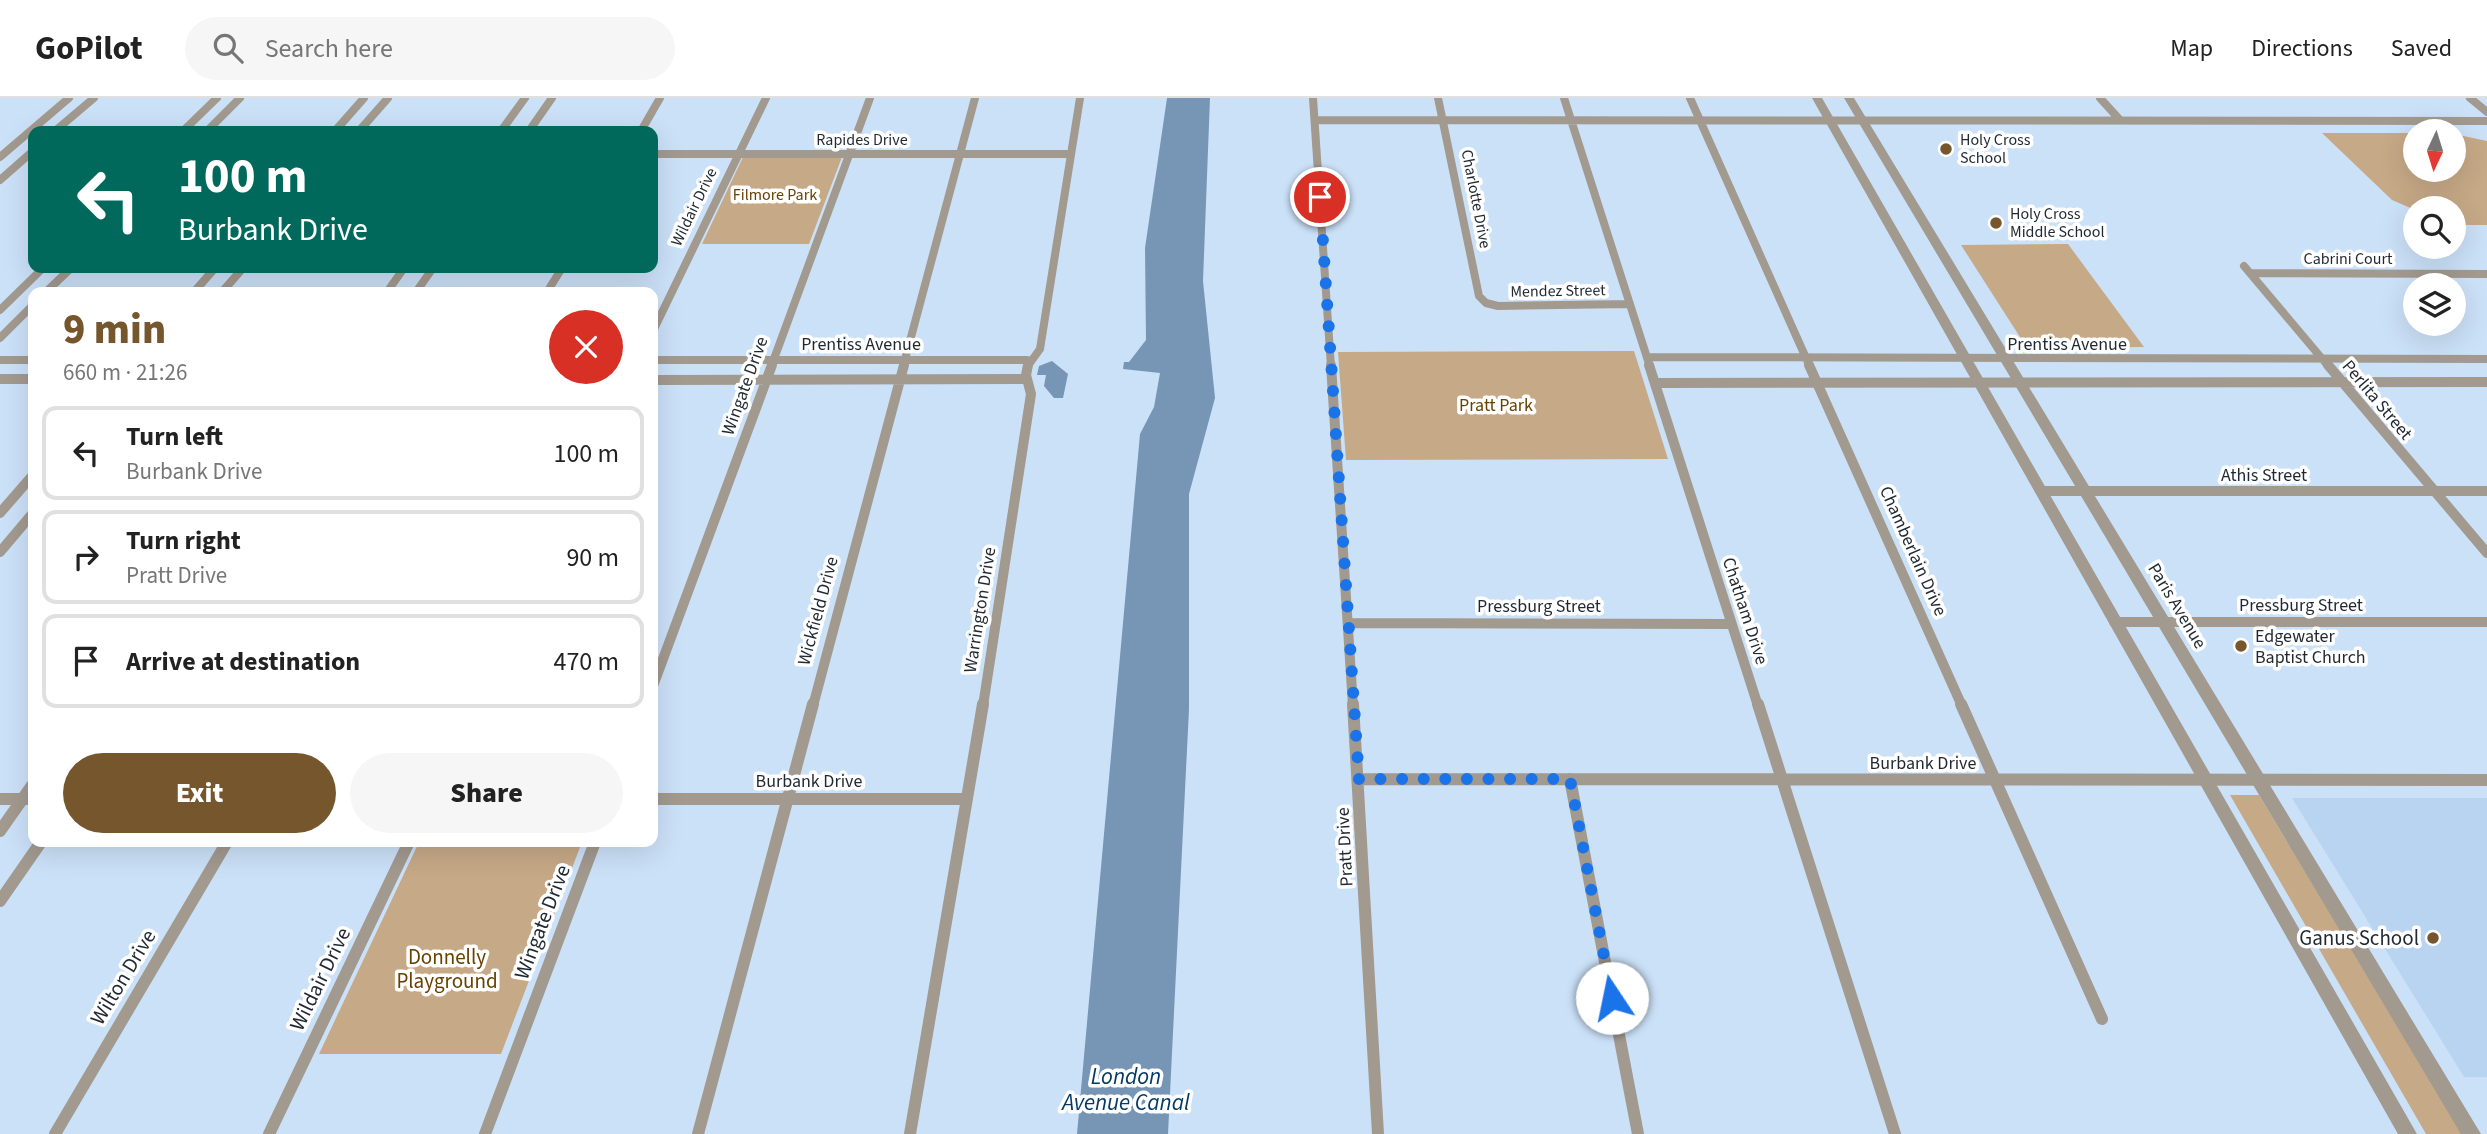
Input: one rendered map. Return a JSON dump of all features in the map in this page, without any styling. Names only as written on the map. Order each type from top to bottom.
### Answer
[{"type":"street","points":[[36,126],[69,98]]},
{"type":"street","points":[[61,126],[93,98]]},
{"type":"street","points":[[188,126],[217,98]]},
{"type":"street","points":[[212,126],[240,98]]},
{"type":"street","points":[[339,126],[364,98]]},
{"type":"street","points":[[363,126],[388,98]]},
{"type":"street","points":[[505,126],[525,98]]},
{"type":"street","points":[[532,126],[552,98]]},
{"type":"street","points":[[644,126],[660,98]]},
{"type":"street","name":"Wildair Drive","points":[[658,321],[766,98]]},
{"type":"street","name":"Wingate Drive","points":[[658,672],[870,98]]},
{"type":"street","name":"Wickfield Drive","points":[[698,1134],[789,799],[820,669],[975,98]]},
{"type":"street","name":"Warrington Drive","points":[[910,1134],[964,799],[991,656],[1027,421],[1031,394],[1025,379],[1027,360],[1040,349],[1080,98]]},
{"type":"street","name":"Pratt Drive","points":[[1313,98],[1359,779],[1378,1134]]},
{"type":"street","name":"Charlotte Drive","points":[[1438,98],[1475,288],[1486,303]]},
{"type":"street","name":"Chatham Drive","points":[[1564,98],[1895,1134]]},
{"type":"street","name":"Chamberlain Drive","points":[[1690,98],[2102,1019]]},
{"type":"street","points":[[1817,98],[2408,1134]]},
{"type":"street","name":"Paris Avenue","points":[[1849,98],[2472,1134]]},
{"type":"street","points":[[2100,98],[2120,120]]},
{"type":"street","points":[[2470,98],[2487,112]]},
{"type":"street","points":[[1315,120],[2487,121]]},
{"type":"street","points":[[2,155],[28,133]]},
{"type":"street","points":[[2,155],[28,152]]},
{"type":"street","name":"Rapides Drive","points":[[658,154],[1071,154]]},
{"type":"street","points":[[0,180],[28,156]]},
{"type":"street","name":"Cabrini Court","points":[[2248,270],[2487,274]]},
{"type":"street","name":"Perlita Street","points":[[2248,270],[2487,553]]},
{"type":"street","points":[[0,310],[38,273]]},
{"type":"street","points":[[51,287],[66,273]]},
{"type":"street","points":[[198,287],[211,273]]},
{"type":"street","points":[[226,287],[239,273]]},
{"type":"street","name":"Mendez Street","points":[[1486,303],[1513,307],[1630,304]]},
{"type":"street","points":[[0,338],[28,310]]},
{"type":"street","name":"Prentiss Avenue","points":[[1647,357],[2487,359]]},
{"type":"street","points":[[0,360],[28,360]]},
{"type":"street","name":"Prentiss Avenue","points":[[658,360],[1027,360]]},
{"type":"street","points":[[0,379],[28,379]]},
{"type":"street","name":"Prentiss Avenue","points":[[658,380],[1025,379]]},
{"type":"street","points":[[1656,383],[2487,382]]},
{"type":"street","points":[[0,513],[28,481]]},
{"type":"street","name":"Athis Street","points":[[2040,491],[2487,491]]},
{"type":"street","points":[[0,552],[28,519]]},
{"type":"street","name":"Pressburg Street","points":[[2114,622],[2487,622]]},
{"type":"street","name":"Pressburg Street","points":[[1348,623],[1731,624]]},
{"type":"street","name":"Burbank Drive","points":[[1359,779],[2487,780]]},
{"type":"street","points":[[1570,779],[1638,1134]]},
{"type":"street","points":[[0,799],[28,799]]},
{"type":"street","points":[[0,831],[28,799]]},
{"type":"street","name":"Burbank Drive","points":[[658,799],[964,799]]},
{"type":"street","points":[[0,901],[38,847]]},
{"type":"street","name":"Wilton Drive","points":[[55,1134],[224,847]]},
{"type":"street","name":"Wildair Drive","points":[[269,1134],[407,847]]},
{"type":"street","name":"Wingate Drive","points":[[485,1134],[593,847]]},
{"type":"shaded area","name":"Ganus School","points":[[2292,798],[2487,798],[2487,1077],[2464,1077]]},
{"type":"green space","points":[[2322,133],[2403,133],[2403,182],[2466,182],[2466,137],[2487,141],[2487,225],[2466,225],[2466,196],[2403,196],[2403,205],[2392,200]]},
{"type":"green space","name":"Filmore Park","points":[[743,157],[842,157],[809,244],[702,244]]},
{"type":"green space","points":[[2068,244],[2144,347],[2027,348],[1961,245]]},
{"type":"green space","name":"Pratt Park","points":[[1634,351],[1668,459],[1346,460],[1338,352]]},
{"type":"green space","points":[[2230,795],[2259,795],[2462,1134],[2426,1134]]},
{"type":"green space","name":"Donnelly Playground","points":[[417,847],[580,847],[501,1054],[319,1054]]},
{"type":"water","name":"London Avenue Canal","points":[[1167,98],[1210,98],[1203,281],[1215,398],[1189,494],[1189,709],[1168,1134],[1077,1134],[1140,434],[1154,407],[1160,373],[1123,369],[1124,362],[1129,362],[1146,340],[1145,248]]},
{"type":"water","points":[[1052,361],[1068,374],[1063,398],[1054,398],[1044,386],[1046,375],[1037,375],[1039,366]]},
{"type":"place","name":"Holy Cross School","points":[[1946,149]]},
{"type":"place","name":"Holy Cross Middle School","points":[[1996,223]]},
{"type":"place","name":"Edgewater Baptist Church","points":[[2241,646]]},
{"type":"place","name":"Ganus School","points":[[2433,938]]},
{"type":"route","points":[[1320,197],[1359,779],[1570,779],[1612,998]]}]
